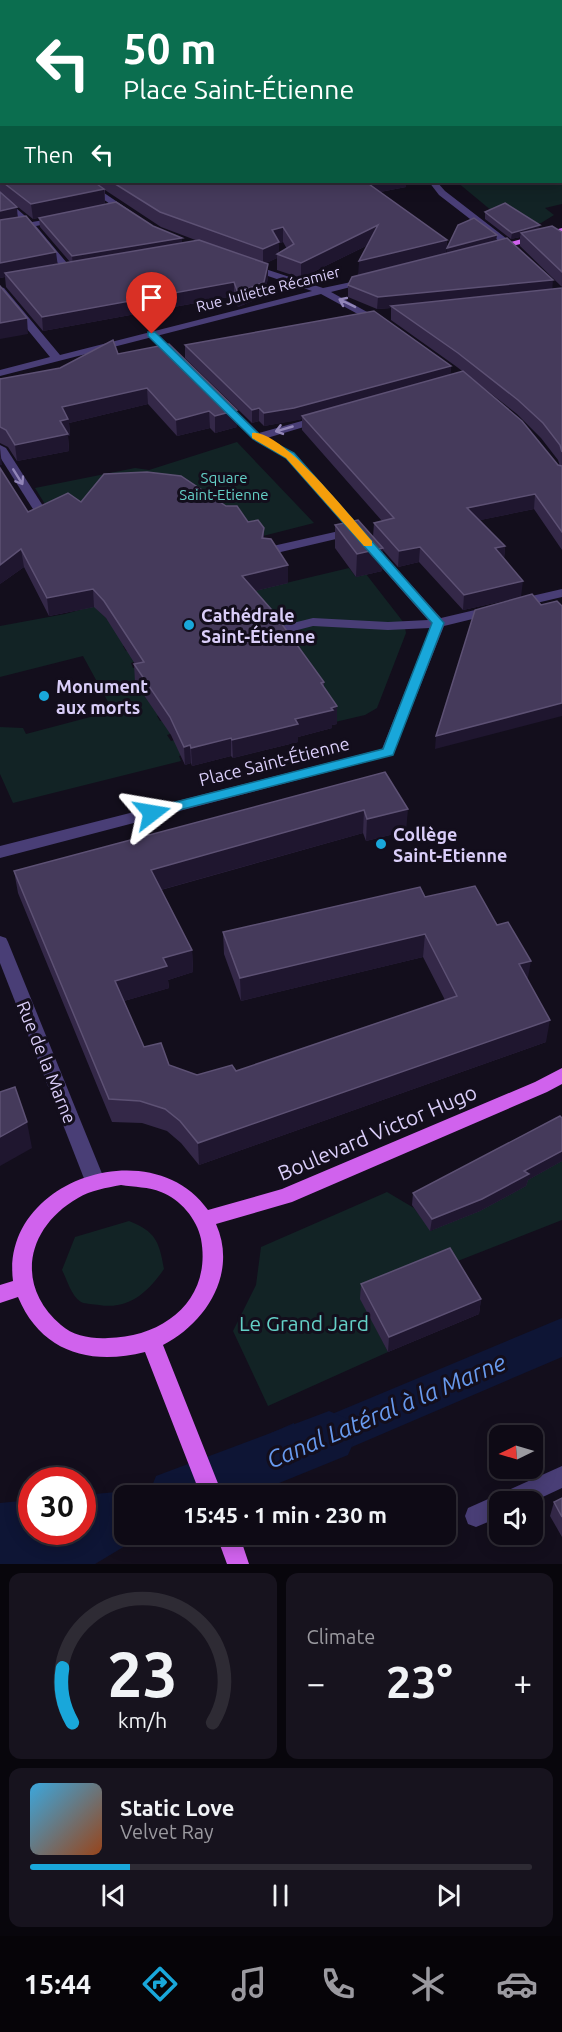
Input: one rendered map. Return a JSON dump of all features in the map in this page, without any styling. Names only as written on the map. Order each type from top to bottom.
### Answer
[{"type":"main road","points":[[512,247],[562,231]]},
{"type":"main road","name":"Boulevard Victor Hugo","points":[[205,1219],[285,1196],[541,1087],[562,1075]]},
{"type":"main road","points":[[121,1177],[146,1179],[170,1187],[190,1201],[205,1219],[214,1243],[214,1269],[207,1292],[194,1312],[175,1329],[151,1342],[118,1350],[85,1347],[56,1334],[34,1313],[22,1287],[21,1260],[29,1234],[45,1211],[67,1193],[94,1182],[121,1177]]},
{"type":"main road","points":[[0,1294],[22,1287]]},
{"type":"main road","points":[[151,1342],[208,1485]]},
{"type":"main road","points":[[231,1545],[238,1564]]},
{"type":"street","points":[[84,183],[137,218]]},
{"type":"street","points":[[434,183],[442,193],[512,247]]},
{"type":"street","points":[[0,197],[30,225],[69,271]]},
{"type":"street","points":[[107,208],[118,206]]},
{"type":"street","points":[[0,231],[74,215]]},
{"type":"street","points":[[497,247],[512,247]]},
{"type":"street","points":[[263,271],[279,263]]},
{"type":"street","points":[[242,264],[322,291],[379,315],[390,328]]},
{"type":"street","points":[[57,273],[80,270]]},
{"type":"street","name":"Rue Juliette Récamier","points":[[0,373],[372,279]]},
{"type":"street","points":[[0,283],[11,281]]},
{"type":"street","points":[[0,290],[57,358]]},
{"type":"street","points":[[152,334],[164,346]]},
{"type":"street","points":[[217,398],[256,437],[290,456],[438,623]]},
{"type":"street","points":[[256,437],[336,415]]},
{"type":"street","points":[[0,448],[37,506]]},
{"type":"street","points":[[268,551],[356,530]]},
{"type":"street","points":[[286,629],[314,622],[388,626],[438,623],[562,593]]},
{"type":"street","name":"Place Saint-Étienne","points":[[0,852],[388,752],[438,623]]},
{"type":"street","name":"Rue de la Marne","points":[[0,942],[94,1182]]},
{"type":"street","points":[[532,1491],[562,1477]]},
{"type":"street","points":[[476,1516],[489,1510]]},
{"type":"green space","points":[[458,183],[562,183],[562,204],[545,208],[554,215],[541,223],[510,226]]},
{"type":"green space","name":"Square Saint-Etienne","points":[[237,442],[314,523],[259,537],[56,522],[35,488],[135,468],[149,470]]},
{"type":"green space","points":[[349,568],[356,577],[366,574],[404,623],[406,633],[377,708],[365,715],[335,722],[239,587],[286,583]]},
{"type":"green space","points":[[94,606],[132,644],[123,646],[126,651],[134,649],[140,660],[131,663],[133,668],[144,666],[169,713],[157,716],[160,721],[173,719],[179,731],[167,735],[171,741],[183,738],[191,752],[179,756],[181,761],[13,803],[0,774],[0,727],[23,728],[26,734],[113,711],[83,656],[0,677],[0,626]]},
{"type":"green space","name":"Le Grand Jard","points":[[562,1158],[562,1220],[361,1299],[388,1352],[268,1406],[233,1331],[256,1285],[261,1247],[387,1192],[414,1208],[431,1231]]},
{"type":"green space","points":[[129,1221],[145,1229],[155,1239],[164,1269],[144,1292],[129,1302],[110,1306],[81,1302],[72,1292],[62,1270],[75,1237]]},
{"type":"water","points":[[562,1318],[562,1357],[312,1464],[314,1467],[291,1478],[271,1433],[294,1423],[296,1429]]},
{"type":"water","points":[[114,1492],[114,1545],[127,1545],[95,1564],[0,1564],[0,1503],[18,1501],[18,1545],[96,1545],[96,1494]]},
{"type":"building","points":[[4,183],[95,183],[104,189],[31,204]]},
{"type":"building","points":[[114,183],[367,183],[447,240],[359,261],[378,225],[301,263],[277,254],[294,244],[283,227],[272,230],[279,242],[263,249],[160,212]]},
{"type":"building","points":[[0,192],[17,207],[0,211]]},
{"type":"building","points":[[116,202],[153,226],[182,238],[72,256],[39,218]]},
{"type":"building","points":[[505,203],[540,225],[512,233],[485,212]]},
{"type":"building","points":[[26,216],[56,252],[0,263],[0,220]]},
{"type":"building","points":[[474,218],[497,235],[447,248],[458,225]]},
{"type":"building","points":[[552,226],[562,232],[562,272],[521,233]]},
{"type":"building","points":[[507,238],[553,280],[378,297],[348,285],[352,277]]},
{"type":"building","points":[[199,240],[268,264],[264,282],[238,293],[234,282],[42,317],[5,273]]},
{"type":"building","points":[[0,286],[27,318],[0,323]]},
{"type":"building","points":[[562,288],[562,452],[560,445],[543,423],[518,400],[458,353],[391,306]]},
{"type":"building","points":[[374,311],[451,366],[294,408],[264,413],[259,408],[252,410],[185,345]]},
{"type":"building","points":[[113,340],[118,354],[169,344],[237,410],[215,416],[209,411],[176,420],[147,388],[62,407],[68,419],[60,421],[68,434],[15,445],[6,430],[0,427],[0,379],[60,368]]},
{"type":"building","points":[[463,371],[522,421],[558,465],[562,466],[562,532],[535,494],[467,508],[505,546],[495,548],[523,581],[464,595],[420,547],[399,551],[374,523],[394,518],[302,416]]},
{"type":"building","name":"Cathédrale Saint-Étienne","points":[[0,468],[28,512],[68,493],[81,502],[104,474],[147,472],[181,476],[226,506],[237,506],[248,522],[258,520],[264,528],[262,538],[271,539],[288,565],[242,576],[271,609],[324,682],[321,683],[337,706],[331,708],[333,710],[295,719],[298,724],[232,740],[231,738],[191,748],[190,745],[184,747],[170,717],[134,664],[144,662],[104,601],[93,589],[47,598],[21,549],[0,565]]},
{"type":"building","points":[[358,520],[383,548],[357,554],[335,525]]},
{"type":"building","points":[[532,594],[541,605],[557,601],[562,606],[562,703],[436,736],[475,610]]},
{"type":"building","points":[[385,772],[408,809],[367,819],[364,810],[151,870],[192,950],[163,958],[167,966],[115,981],[144,1047],[161,1043],[169,1065],[197,1075],[232,1065],[236,1071],[457,996],[425,934],[240,978],[223,932],[420,887],[425,897],[475,886],[497,925],[508,922],[531,961],[519,964],[550,1020],[198,1143],[180,1121],[165,1109],[140,1101],[109,1099],[14,871]]},
{"type":"building","points":[[15,1087],[27,1122],[0,1137],[0,1092]]},
{"type":"building","points":[[560,1116],[562,1118],[562,1151],[524,1171],[529,1174],[482,1199],[432,1219],[413,1193]]},
{"type":"building","points":[[450,1248],[481,1299],[389,1337],[361,1284]]},
{"type":"building","points":[[562,1498],[562,1517],[554,1502]]},
{"type":"waterway","name":"Canal Latéral à la Marne","points":[[205,1485],[329,1437]]},
{"type":"slow traffic","points":[[255,436],[290,456],[368,544]]},
{"type":"place","name":"Cathédrale Saint-Étienne","points":[[189,625]]},
{"type":"place","name":"Monument aux morts","points":[[44,696]]},
{"type":"place","name":"Collège Saint-Etienne","points":[[381,844]]},
{"type":"route","points":[[152,334],[256,437],[290,456],[438,623],[388,752],[152,813]]}]
